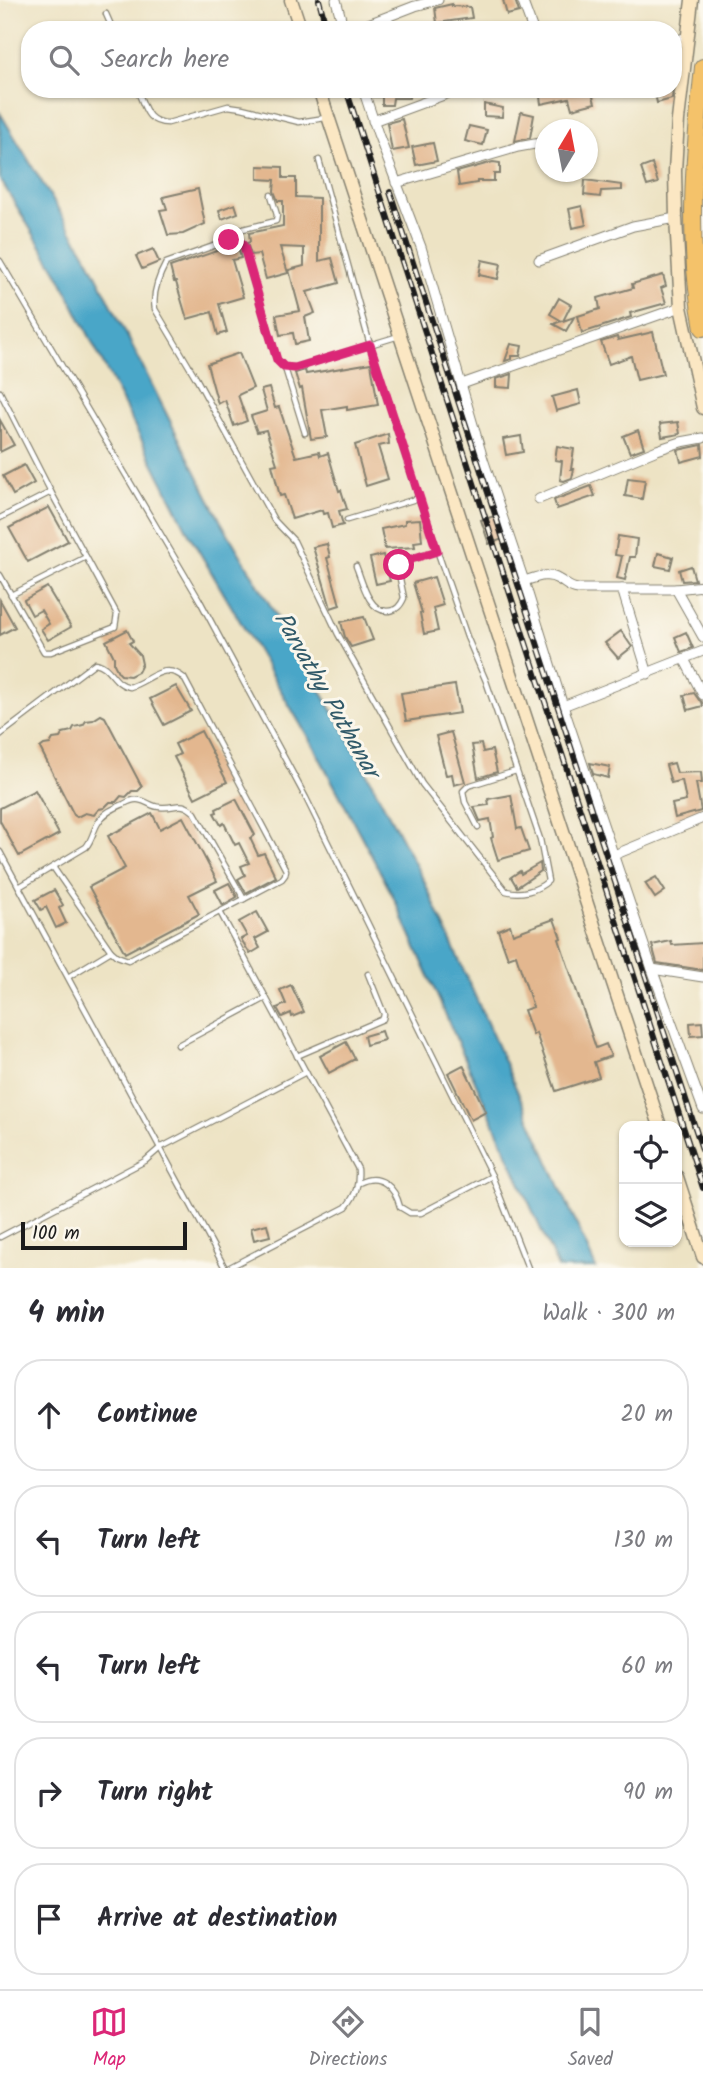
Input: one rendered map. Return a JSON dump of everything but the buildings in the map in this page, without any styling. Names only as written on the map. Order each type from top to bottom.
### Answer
[{"type":"highway","points":[[703,67],[694,162],[692,228],[703,328]]},
{"type":"main road","points":[[291,0],[298,21]]},
{"type":"main road","points":[[682,87],[692,0]]},
{"type":"main road","points":[[322,98],[658,1121]]},
{"type":"main road","points":[[681,98],[675,171],[681,307],[703,408]]},
{"type":"main road","points":[[679,1184],[703,1257]]},
{"type":"street","points":[[336,0],[342,21]]},
{"type":"street","points":[[376,21],[438,0]]},
{"type":"street","points":[[522,0],[530,21]]},
{"type":"street","points":[[682,39],[688,37]]},
{"type":"street","points":[[366,98],[421,247],[483,459],[563,706],[652,969],[703,1109]]},
{"type":"street","points":[[373,121],[436,98]]},
{"type":"street","points":[[396,183],[535,144]]},
{"type":"street","points":[[539,260],[633,226],[676,218]]},
{"type":"street","points":[[462,384],[681,307]]},
{"type":"street","points":[[539,499],[657,450],[703,438]]},
{"type":"street","points":[[524,581],[547,576],[560,580],[571,588],[676,589],[703,586]]},
{"type":"street","points":[[622,589],[648,674]]},
{"type":"street","points":[[676,589],[703,637]]},
{"type":"street","points":[[563,706],[703,651]]},
{"type":"street","points":[[684,659],[703,695]]},
{"type":"street","points":[[614,855],[703,818]]},
{"type":"street","points":[[652,969],[703,977]]},
{"type":"lane","points":[[106,14],[109,21]]},
{"type":"lane","points":[[141,98],[149,117],[158,123],[168,123],[228,106],[299,122],[328,117]]},
{"type":"lane","points":[[305,433],[284,367],[277,360],[240,241],[233,239],[166,263],[155,294],[155,309],[196,377],[274,520],[294,541],[338,634],[422,784],[506,891],[516,894],[541,887],[548,881],[540,839],[419,498],[370,345],[319,160]]},
{"type":"lane","points":[[233,239],[234,231],[276,221],[277,215],[271,195]]},
{"type":"lane","points":[[0,261],[193,590],[306,798],[492,1176],[528,1268]]},
{"type":"lane","points":[[284,367],[295,368],[400,336]]},
{"type":"lane","points":[[0,393],[117,614],[117,623],[111,629],[51,652],[44,652],[0,575]]},
{"type":"lane","points":[[0,518],[51,492]]},
{"type":"lane","points":[[346,520],[419,498]]},
{"type":"lane","points":[[356,566],[372,603],[382,610],[393,610],[399,607],[404,598],[398,574],[399,565],[437,551]]},
{"type":"lane","points":[[11,595],[86,557]]},
{"type":"lane","points":[[0,735],[95,663],[105,665],[117,682],[125,687],[135,686],[168,670],[179,674],[184,678],[285,870],[285,875],[132,958],[122,959],[111,951],[53,867]]},
{"type":"lane","points":[[478,827],[465,802],[463,790],[516,771]]},
{"type":"lane","points":[[19,887],[86,847],[101,818],[110,810],[138,799],[159,807],[185,806],[195,813],[244,899]]},
{"type":"lane","points":[[0,852],[227,1268],[346,1207],[354,1197],[359,1183],[358,1169],[220,912]]},
{"type":"lane","points":[[68,977],[111,951]]},
{"type":"lane","points":[[297,1056],[383,1019],[384,1014],[368,974]]},
{"type":"lane","points":[[177,1045],[266,998]]},
{"type":"lane","points":[[0,1237],[145,1161],[160,1148],[306,1072]]},
{"type":"lane","points":[[359,1183],[366,1179],[390,1185],[400,1207],[410,1213],[421,1213],[492,1176]]},
{"type":"water","points":[[0,113],[89,260],[220,520],[345,732],[424,881],[596,1268],[558,1268],[393,896],[315,749],[190,536],[59,276],[0,179]]},
{"type":"railway","points":[[319,0],[325,21]]},
{"type":"railway","points":[[349,98],[703,1188]]},
{"type":"railway","points":[[390,192],[703,1152]]},
{"type":"route","points":[[229,240],[240,241],[244,247],[277,360],[284,367],[295,368],[370,345],[437,551],[399,565]]},
{"type":"water label","name":"Parvathy Puthanar","points":[[326,695]]}]
